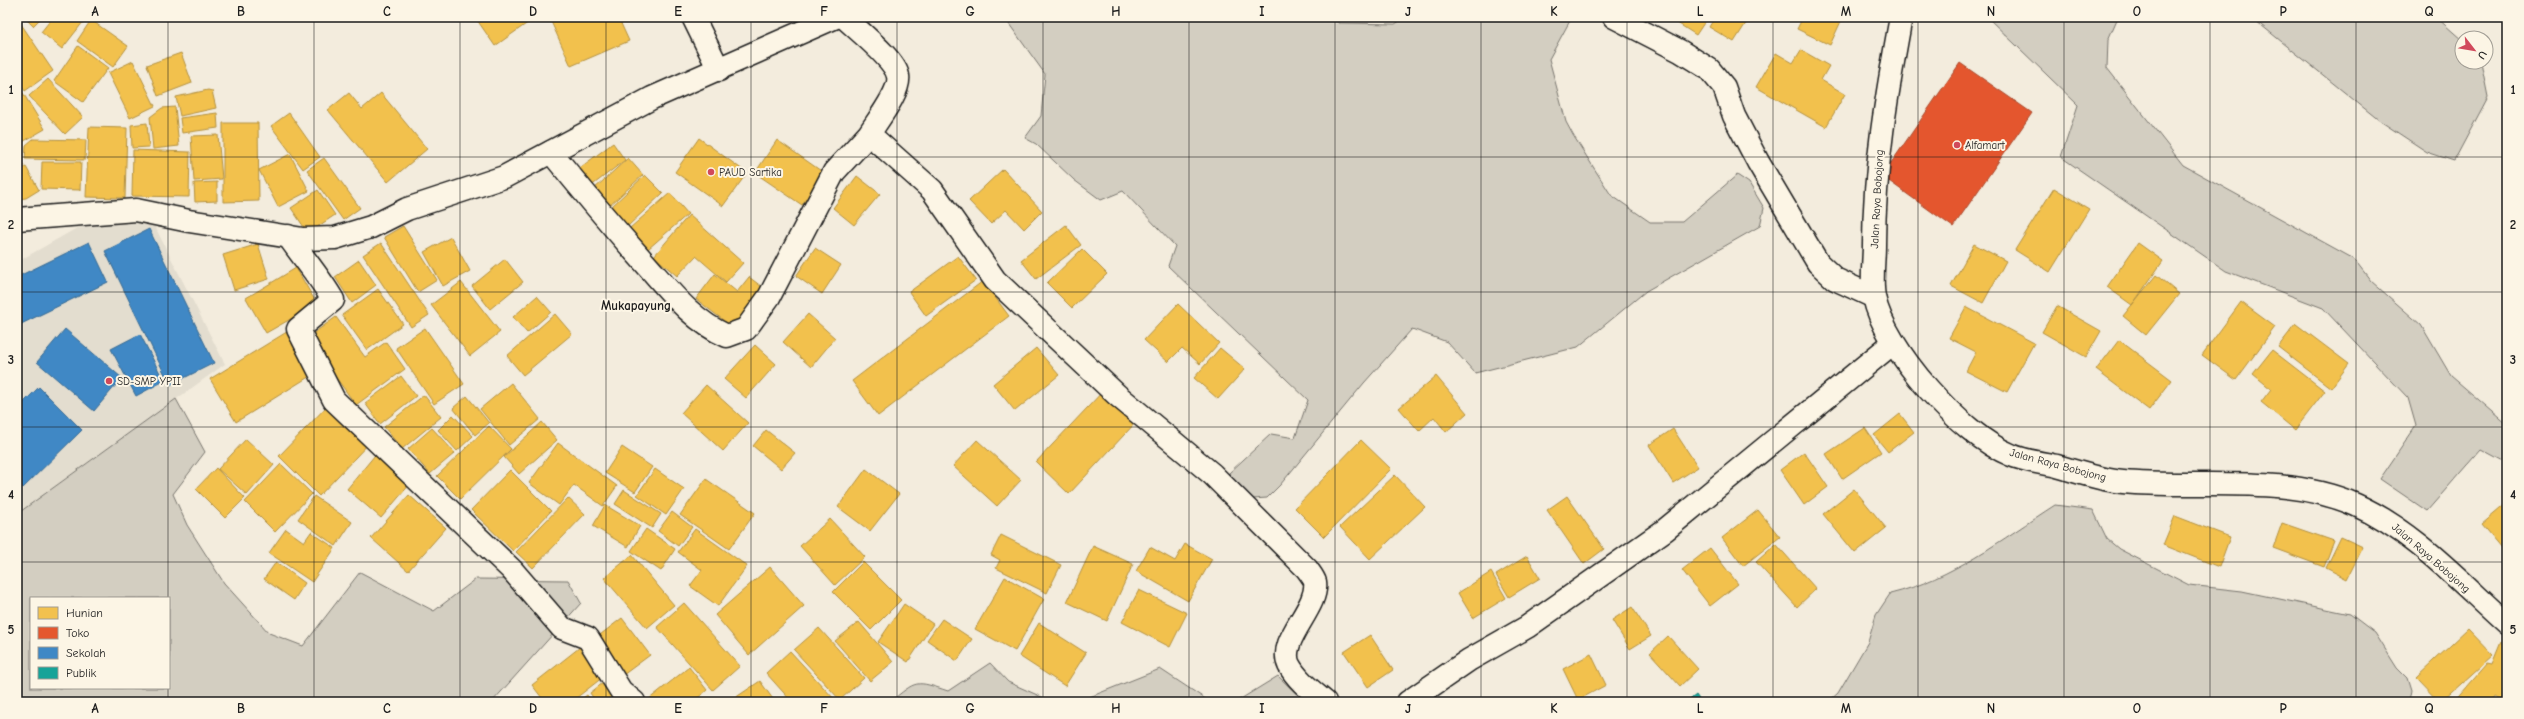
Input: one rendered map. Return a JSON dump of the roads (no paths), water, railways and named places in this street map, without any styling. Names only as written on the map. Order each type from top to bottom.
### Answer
[{"type":"street","points":[[693,17],[719,70]]},
{"type":"street","points":[[17,219],[136,210],[189,221],[288,236],[303,238],[334,238],[371,227],[407,209],[504,177],[652,98],[719,70],[836,17]]},
{"type":"street","points":[[551,152],[599,211],[682,304],[708,328],[728,336],[746,329],[766,302],[834,172],[869,134],[894,94],[898,77],[893,64],[844,17]]},
{"type":"street","points":[[1614,17],[1680,51],[1709,69],[1724,87],[1734,116],[1758,162],[1818,263],[1835,279],[1874,297]]},
{"type":"street","name":"Jalan Raya Bobojong","points":[[1901,17],[1883,113],[1877,173],[1874,297],[1893,343],[1946,408],[1988,442],[2012,455],[2120,482],[2187,485],[2261,484],[2319,494],[2354,504],[2395,525],[2507,624]]},
{"type":"street","points":[[869,134],[932,190],[995,280],[1117,395],[1212,474],[1307,569],[1315,582],[1314,593],[1288,646],[1288,663],[1297,678],[1325,702]]},
{"type":"street","points":[[288,236],[305,262],[318,275],[333,300],[298,330],[334,400],[512,570],[562,628],[588,638],[621,691],[634,702]]},
{"type":"street","points":[[1408,702],[1469,660],[1527,628],[1665,530],[1893,343]]},
{"type":"place","name":"Alfamart","points":[[1957,145]]},
{"type":"place","name":"PAUD Sartika","points":[[711,172]]},
{"type":"place","name":"SD-SMP YPII","points":[[109,381]]},
{"type":"district","name":"Mukapayung","points":[[636,305]]}]
